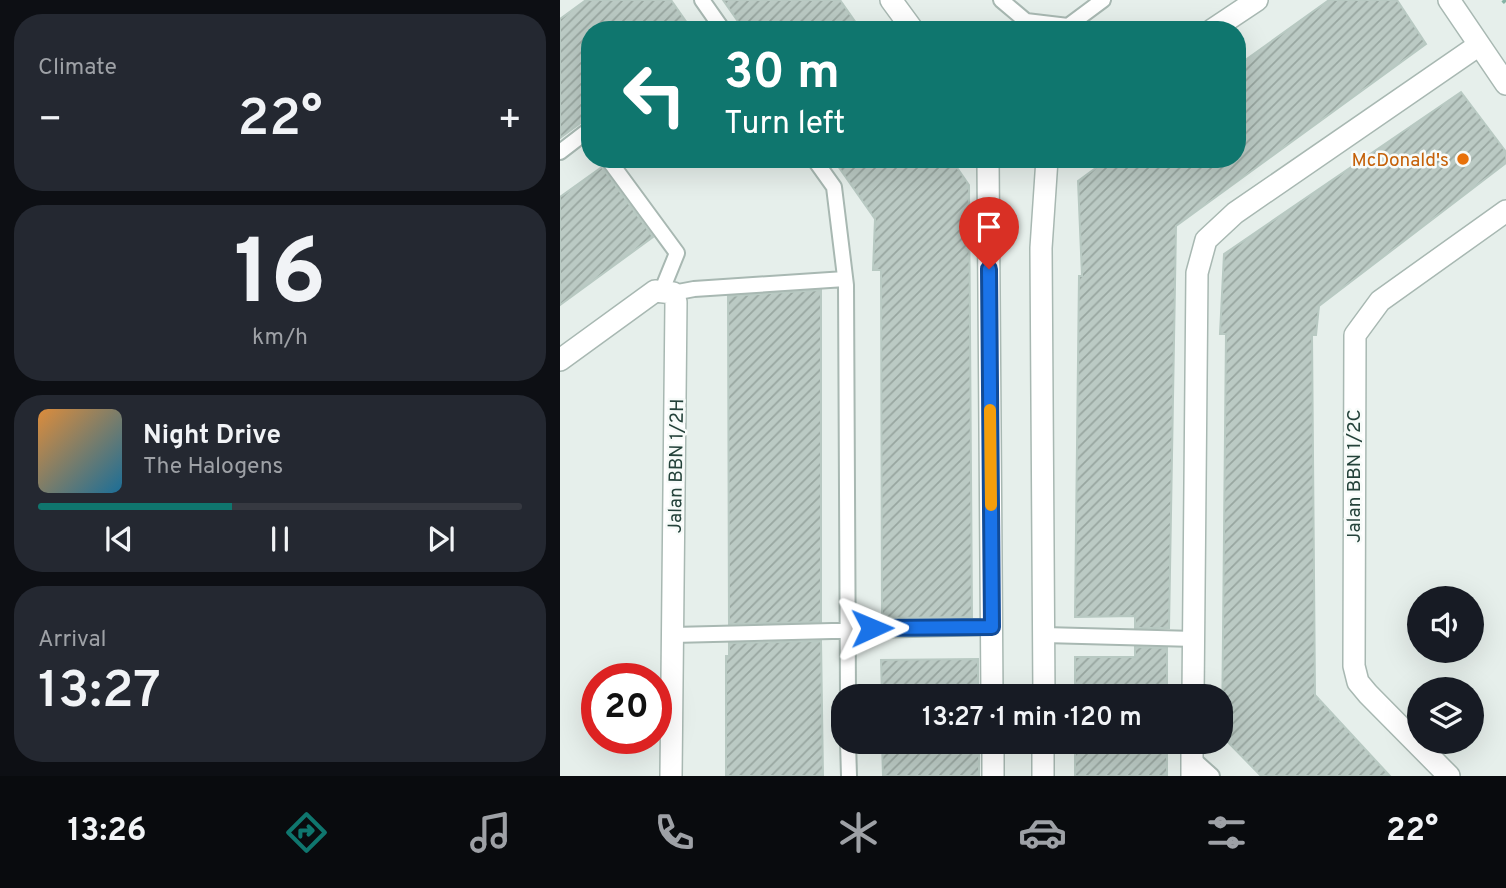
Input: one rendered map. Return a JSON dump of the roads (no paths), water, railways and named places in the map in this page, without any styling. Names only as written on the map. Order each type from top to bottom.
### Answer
[{"type":"street","points":[[891,0],[906,21]]},
{"type":"street","points":[[1226,21],[1257,0]]},
{"type":"street","points":[[1449,0],[1506,84]]},
{"type":"street","points":[[1194,684],[1197,273],[1206,240],[1235,213],[1479,45]]},
{"type":"street","points":[[988,168],[992,684]]},
{"type":"street","points":[[1044,684],[1041,248],[1046,168]]},
{"type":"street","name":"Jalan BBN 1/2C","points":[[1449,776],[1368,694],[1358,682],[1354,666],[1355,335],[1380,301],[1506,211]]},
{"type":"street","points":[[560,360],[655,291],[668,291]]},
{"type":"street","name":"Jalan BBN 1/2H","points":[[668,291],[676,302],[671,776]]},
{"type":"street","points":[[993,754],[993,776]]},
{"type":"street","points":[[1043,754],[1043,776]]},
{"type":"lane","points":[[702,0],[716,21]]},
{"type":"lane","points":[[1001,0],[1026,21]]},
{"type":"lane","points":[[1075,21],[1103,0]]},
{"type":"lane","points":[[560,152],[581,137]]},
{"type":"lane","points":[[615,168],[677,253],[668,291],[845,279]]},
{"type":"lane","points":[[820,168],[834,187],[845,279],[848,684]]},
{"type":"lane","points":[[673,635],[846,628],[992,627]]},
{"type":"lane","points":[[1044,635],[1195,639]]},
{"type":"lane","points":[[848,754],[849,776]]},
{"type":"lane","points":[[1192,759],[1212,776]]},
{"type":"place","name":"McDonald's","points":[[1463,159]]}]
